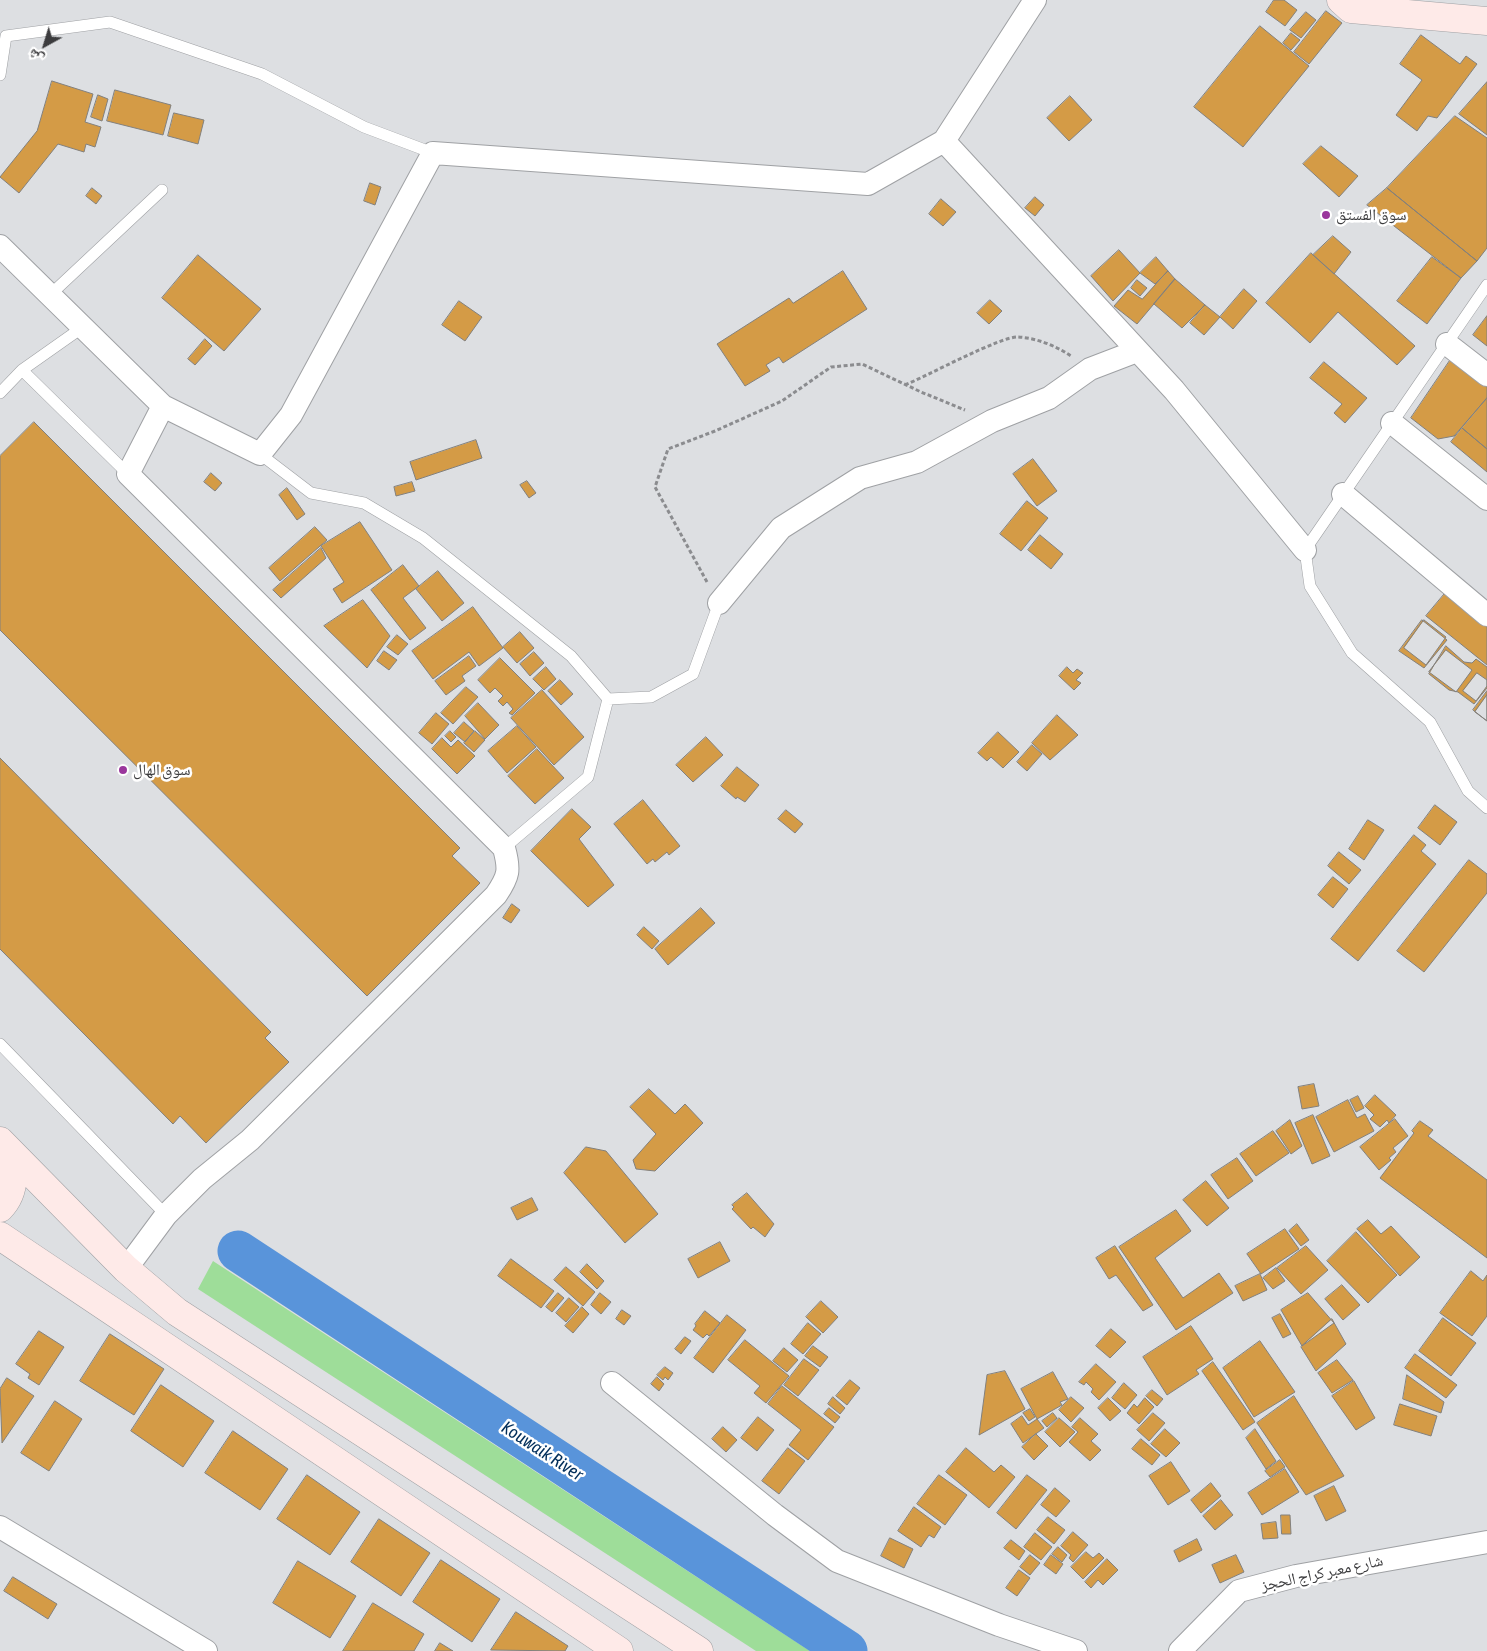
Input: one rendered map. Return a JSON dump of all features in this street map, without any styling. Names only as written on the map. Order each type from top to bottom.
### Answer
[{"type":"main road","points":[[1341,0],[1351,9],[1487,21]]},
{"type":"main road","points":[[0,1142],[12,1163],[13,1178],[10,1192],[0,1208]]},
{"type":"main road","points":[[0,1142],[126,1269],[178,1312],[699,1651]]},
{"type":"main road","points":[[0,1236],[619,1651]]},
{"type":"street","points":[[0,246],[163,406],[260,454],[291,415],[433,153],[868,184],[944,141],[1035,0]]},
{"type":"street","points":[[944,141],[1174,390],[1305,550]]},
{"type":"street","points":[[1447,344],[1487,375]]},
{"type":"street","points":[[719,603],[781,528],[860,478],[917,462],[992,421],[1048,398],[1090,370],[1136,351]]},
{"type":"street","points":[[126,1269],[166,1215],[202,1179],[250,1140],[496,895],[506,881],[509,866],[504,848],[128,474],[163,406]]},
{"type":"street","points":[[1392,423],[1487,499]]},
{"type":"street","points":[[1343,494],[1487,615]]},
{"type":"street","points":[[612,1382],[775,1515],[837,1561],[999,1625],[1076,1651]]},
{"type":"street","points":[[0,1527],[206,1651]]},
{"type":"street","name":"شارع معبر كراج الحجز","points":[[1180,1651],[1240,1591],[1296,1576],[1487,1542]]},
{"type":"lane","points":[[0,75],[6,36],[110,22],[262,74],[364,127],[433,153]]},
{"type":"lane","points":[[50,295],[162,190]]},
{"type":"lane","points":[[1487,285],[1305,550],[1310,586],[1352,653],[1430,722],[1468,791],[1487,808]]},
{"type":"lane","points":[[0,392],[22,370],[83,328]]},
{"type":"lane","points":[[22,370],[128,474]]},
{"type":"lane","points":[[260,454],[311,493],[364,502],[423,538],[571,656],[608,699]]},
{"type":"lane","points":[[608,699],[651,697],[693,674],[719,603]]},
{"type":"lane","points":[[504,848],[588,777],[608,699]]},
{"type":"lane","points":[[0,1044],[166,1215]]},
{"type":"path","points":[[905,385],[981,350],[1017,336],[1057,346],[1090,370]]},
{"type":"path","points":[[719,603],[655,488],[668,449],[715,431],[782,401],[831,367],[862,364],[905,385],[992,421]]},
{"type":"green space","points":[[213,1261],[810,1651],[756,1651],[198,1289]]},
{"type":"building","points":[[1274,0],[1284,0],[1297,10],[1285,26],[1266,12]]},
{"type":"building","points":[[1326,11],[1342,23],[1309,64],[1294,52]]},
{"type":"building","points":[[1306,12],[1316,20],[1301,38],[1290,30]]},
{"type":"building","points":[[1260,26],[1309,66],[1243,147],[1194,107]]},
{"type":"building","points":[[1291,33],[1300,40],[1291,50],[1283,43]]},
{"type":"building","points":[[1421,35],[1460,64],[1466,56],[1477,64],[1437,118],[1428,116],[1417,131],[1396,115],[1422,80],[1400,64]]},
{"type":"building","points":[[52,81],[93,94],[85,122],[101,127],[95,147],[86,144],[84,152],[58,144],[19,193],[0,177],[37,131]]},
{"type":"building","points":[[1487,82],[1487,135],[1459,114]]},
{"type":"building","points":[[115,90],[171,105],[163,135],[107,121]]},
{"type":"building","points":[[98,95],[108,99],[102,121],[91,117]]},
{"type":"building","points":[[1070,96],[1092,120],[1069,141],[1047,118]]},
{"type":"building","points":[[174,113],[204,120],[198,144],[168,136]]},
{"type":"building","points":[[1455,116],[1487,138],[1487,248],[1477,261],[1387,188]]},
{"type":"building","points":[[1321,146],[1358,176],[1339,197],[1303,164]]},
{"type":"building","points":[[370,183],[381,187],[375,205],[364,201]]},
{"type":"building","points":[[92,188],[102,196],[96,204],[86,196]]},
{"type":"building","points":[[1387,188],[1477,261],[1461,278],[1367,205]]},
{"type":"building","points":[[1035,197],[1044,205],[1035,216],[1025,208]]},
{"type":"building","points":[[941,199],[956,212],[943,226],[929,214]]},
{"type":"building","points":[[1333,236],[1351,252],[1334,274],[1313,255]]},
{"type":"building","points":[[1119,250],[1140,273],[1113,301],[1091,276]]},
{"type":"building","points":[[1311,253],[1415,346],[1397,365],[1338,312],[1310,343],[1266,303]]},
{"type":"building","points":[[198,255],[261,309],[224,351],[162,298]]},
{"type":"building","points":[[1156,257],[1168,271],[1155,284],[1140,273]]},
{"type":"building","points":[[1432,257],[1461,278],[1427,324],[1397,301]]},
{"type":"building","points":[[843,271],[867,309],[783,363],[779,357],[766,365],[770,371],[745,386],[717,344],[789,298],[793,303]]},
{"type":"building","points":[[1168,271],[1175,279],[1137,324],[1114,306],[1128,290],[1142,299]]},
{"type":"building","points":[[1175,279],[1205,305],[1182,328],[1154,304]]},
{"type":"building","points":[[1137,280],[1147,288],[1140,296],[1131,288]]},
{"type":"building","points":[[1244,289],[1257,301],[1233,329],[1220,317]]},
{"type":"building","points":[[990,300],[1002,311],[989,324],[977,313]]},
{"type":"building","points":[[459,301],[482,317],[465,341],[442,325]]},
{"type":"building","points":[[1205,305],[1220,317],[1204,335],[1190,323]]},
{"type":"building","points":[[1487,316],[1487,346],[1473,335]]},
{"type":"building","points":[[205,339],[212,346],[195,365],[188,359]]},
{"type":"building","points":[[1451,359],[1487,385],[1487,398],[1454,436],[1438,439],[1411,418]]},
{"type":"building","points":[[1324,362],[1367,398],[1345,423],[1334,413],[1342,404],[1310,378]]},
{"type":"building","points":[[1487,398],[1487,449],[1462,428]]},
{"type":"building","points":[[34,422],[460,848],[452,856],[480,883],[367,996],[0,630],[0,456]]},
{"type":"building","points":[[1462,428],[1487,449],[1487,472],[1451,442]]},
{"type":"building","points":[[476,440],[482,458],[416,480],[410,462]]},
{"type":"building","points":[[1033,459],[1057,491],[1037,506],[1013,474]]},
{"type":"building","points":[[211,473],[222,483],[215,491],[204,482]]},
{"type":"building","points":[[527,481],[536,493],[529,498],[520,485]]},
{"type":"building","points":[[412,482],[415,491],[396,496],[394,487]]},
{"type":"building","points":[[287,488],[305,514],[297,520],[279,495]]},
{"type":"building","points":[[1027,501],[1048,518],[1021,551],[1000,534]]},
{"type":"building","points":[[360,522],[392,570],[342,603],[333,589],[344,582],[321,546]]},
{"type":"building","points":[[315,527],[327,540],[280,581],[269,568]]},
{"type":"building","points":[[1040,535],[1063,554],[1051,569],[1028,550]]},
{"type":"building","points":[[321,548],[326,558],[281,598],[273,590]]},
{"type":"building","points":[[403,565],[419,586],[403,598],[426,628],[410,640],[371,590]]},
{"type":"building","points":[[438,571],[464,603],[442,621],[416,589]]},
{"type":"building","points":[[1447,591],[1487,622],[1487,665],[1426,616]]},
{"type":"building","points":[[363,600],[390,636],[367,668],[324,626]]},
{"type":"building","points":[[473,607],[503,648],[479,666],[469,652],[433,679],[412,651]]},
{"type":"building","points":[[1422,620],[1447,640],[1424,668],[1399,651]]},
{"type":"building","points":[[1424,620],[1446,637],[1426,665],[1404,648]]},
{"type":"building","points":[[520,632],[534,648],[517,663],[503,647]]},
{"type":"building","points":[[397,635],[408,644],[398,655],[387,647]]},
{"type":"building","points":[[1446,646],[1464,662],[1472,663],[1476,659],[1487,667],[1487,688],[1474,704],[1458,692],[1449,690],[1429,674]]},
{"type":"building","points":[[1446,650],[1472,670],[1456,692],[1429,672]]},
{"type":"building","points":[[384,651],[397,660],[389,670],[377,661]]},
{"type":"building","points":[[534,652],[544,663],[530,676],[520,664]]},
{"type":"building","points":[[469,656],[476,666],[462,676],[465,681],[446,695],[435,681]]},
{"type":"building","points":[[500,658],[535,693],[512,715],[509,713],[513,709],[507,702],[503,706],[498,701],[503,696],[495,688],[490,693],[478,680]]},
{"type":"building","points":[[546,667],[556,679],[544,690],[533,679]]},
{"type":"building","points":[[1067,667],[1073,673],[1077,669],[1083,673],[1076,680],[1081,683],[1074,690],[1059,676]]},
{"type":"building","points":[[1477,673],[1487,680],[1487,686],[1476,701],[1463,691]]},
{"type":"building","points":[[560,680],[573,694],[561,705],[548,691]]},
{"type":"building","points":[[466,687],[478,697],[453,724],[441,713]]},
{"type":"building","points":[[542,690],[584,737],[554,765],[511,718]]},
{"type":"building","points":[[1487,691],[1487,721],[1473,710]]},
{"type":"building","points":[[1487,695],[1487,721],[1475,712]]},
{"type":"building","points":[[478,703],[499,725],[485,739],[465,716]]},
{"type":"building","points":[[436,713],[449,724],[432,744],[419,733]]},
{"type":"building","points":[[1057,715],[1078,735],[1050,760],[1032,743]]},
{"type":"building","points":[[464,722],[474,731],[465,742],[454,733]]},
{"type":"building","points":[[517,726],[536,747],[507,773],[488,751]]},
{"type":"building","points":[[450,731],[456,737],[451,742],[445,736]]},
{"type":"building","points":[[475,731],[485,740],[474,752],[464,743]]},
{"type":"building","points":[[998,732],[1019,752],[1003,768],[991,757],[987,761],[978,753]]},
{"type":"building","points":[[706,737],[723,755],[693,782],[676,765]]},
{"type":"building","points":[[442,738],[451,747],[458,740],[475,756],[457,774],[432,749]]},
{"type":"building","points":[[1032,745],[1042,754],[1027,771],[1017,762]]},
{"type":"building","points":[[537,749],[564,778],[535,804],[508,776]]},
{"type":"building","points":[[0,758],[271,1032],[265,1038],[289,1062],[206,1143],[180,1116],[173,1124],[0,949]]},
{"type":"building","points":[[737,767],[759,785],[745,802],[737,797],[736,799],[721,786]]},
{"type":"building","points":[[643,800],[680,846],[669,855],[667,852],[655,862],[653,859],[647,864],[614,824]]},
{"type":"building","points":[[1435,805],[1457,822],[1440,845],[1418,828]]},
{"type":"building","points":[[572,809],[591,827],[579,839],[614,885],[588,907],[531,851]]},
{"type":"building","points":[[786,810],[803,824],[795,833],[778,819]]},
{"type":"building","points":[[1368,820],[1384,830],[1364,860],[1349,849]]},
{"type":"building","points":[[1414,835],[1426,845],[1421,851],[1436,864],[1358,961],[1331,939]]},
{"type":"building","points":[[1339,852],[1361,870],[1349,884],[1328,866]]},
{"type":"building","points":[[1469,860],[1487,874],[1487,893],[1424,972],[1397,951]]},
{"type":"building","points":[[1333,877],[1348,889],[1333,908],[1318,895]]},
{"type":"building","points":[[512,904],[520,910],[511,923],[503,918]]},
{"type":"building","points":[[701,908],[715,923],[668,965],[655,949]]},
{"type":"building","points":[[644,927],[659,941],[652,949],[637,935]]},
{"type":"building","points":[[1314,1084],[1319,1106],[1302,1109],[1298,1087]]},
{"type":"building","points":[[649,1089],[675,1114],[685,1104],[703,1123],[655,1171],[636,1169],[633,1160],[656,1134],[630,1107]]},
{"type":"building","points":[[1375,1095],[1396,1115],[1389,1123],[1387,1120],[1380,1127],[1370,1119],[1374,1115],[1365,1106]]},
{"type":"building","points":[[1358,1096],[1364,1108],[1356,1112],[1350,1100]]},
{"type":"building","points":[[1348,1100],[1357,1118],[1365,1114],[1374,1131],[1334,1152],[1316,1117]]},
{"type":"building","points":[[1313,1115],[1330,1156],[1312,1164],[1295,1123]]},
{"type":"building","points":[[1395,1119],[1408,1136],[1393,1148],[1396,1152],[1389,1158],[1391,1160],[1379,1170],[1360,1147]]},
{"type":"building","points":[[1290,1120],[1302,1146],[1291,1154],[1276,1131]]},
{"type":"building","points":[[1420,1121],[1433,1130],[1428,1136],[1487,1180],[1487,1258],[1380,1178],[1414,1133],[1412,1131]]},
{"type":"building","points":[[1273,1131],[1289,1153],[1256,1176],[1240,1154]]},
{"type":"building","points":[[586,1147],[606,1151],[658,1214],[625,1243],[564,1173]]},
{"type":"building","points":[[1237,1158],[1253,1181],[1228,1199],[1211,1175]]},
{"type":"building","points":[[1206,1181],[1229,1208],[1207,1226],[1183,1200]]},
{"type":"building","points":[[747,1193],[774,1224],[765,1237],[753,1227],[751,1229],[732,1209],[734,1207],[732,1205]]},
{"type":"building","points":[[532,1198],[538,1210],[517,1220],[511,1208]]},
{"type":"building","points":[[1176,1210],[1191,1231],[1155,1258],[1183,1298],[1219,1273],[1233,1293],[1176,1330],[1119,1247]]},
{"type":"building","points":[[1368,1220],[1381,1234],[1391,1226],[1420,1257],[1400,1276],[1357,1229]]},
{"type":"building","points":[[1297,1224],[1309,1240],[1301,1246],[1289,1231]]},
{"type":"building","points":[[1285,1229],[1299,1249],[1261,1274],[1247,1254]]},
{"type":"building","points":[[1356,1232],[1397,1275],[1368,1303],[1327,1261]]},
{"type":"building","points":[[720,1242],[730,1261],[698,1278],[688,1259]]},
{"type":"building","points":[[1115,1246],[1153,1305],[1143,1311],[1116,1275],[1109,1279],[1096,1258]]},
{"type":"building","points":[[1306,1246],[1328,1270],[1301,1294],[1277,1268]]},
{"type":"building","points":[[511,1259],[554,1291],[541,1308],[498,1276]]},
{"type":"building","points":[[587,1264],[604,1281],[597,1289],[580,1272]]},
{"type":"building","points":[[566,1267],[595,1292],[583,1306],[554,1280]]},
{"type":"building","points":[[1276,1268],[1285,1281],[1273,1289],[1263,1278]]},
{"type":"building","points":[[1471,1271],[1483,1281],[1487,1275],[1487,1316],[1472,1336],[1440,1313]]},
{"type":"building","points":[[1260,1274],[1267,1290],[1243,1301],[1235,1286]]},
{"type":"building","points":[[1342,1285],[1360,1305],[1343,1320],[1325,1299]]},
{"type":"building","points":[[558,1293],[564,1298],[552,1312],[546,1307]]},
{"type":"building","points":[[600,1293],[611,1302],[601,1314],[591,1305]]},
{"type":"building","points":[[1308,1293],[1334,1323],[1302,1346],[1281,1310]]},
{"type":"building","points":[[569,1298],[579,1307],[566,1322],[556,1313]]},
{"type":"building","points":[[821,1301],[838,1317],[823,1333],[806,1317]]},
{"type":"building","points":[[582,1307],[589,1314],[573,1333],[565,1326]]},
{"type":"building","points":[[622,1310],[631,1316],[624,1325],[616,1319]]},
{"type":"building","points":[[705,1311],[720,1323],[709,1336],[707,1334],[703,1338],[693,1330],[696,1326],[695,1324]]},
{"type":"building","points":[[1280,1314],[1291,1334],[1283,1338],[1272,1318]]},
{"type":"building","points":[[727,1315],[746,1330],[713,1373],[694,1358]]},
{"type":"building","points":[[1443,1318],[1476,1343],[1451,1376],[1419,1351]]},
{"type":"building","points":[[1332,1319],[1346,1344],[1316,1371],[1301,1347]]},
{"type":"building","points":[[808,1323],[821,1334],[803,1354],[791,1344]]},
{"type":"building","points":[[1191,1326],[1213,1359],[1196,1370],[1199,1374],[1167,1395],[1143,1357]]},
{"type":"building","points":[[1111,1329],[1126,1342],[1110,1358],[1096,1346]]},
{"type":"building","points":[[39,1331],[64,1347],[39,1385],[28,1378],[30,1374],[16,1364]]},
{"type":"building","points":[[110,1334],[164,1369],[134,1415],[80,1381]]},
{"type":"building","points":[[685,1337],[691,1341],[681,1354],[675,1349]]},
{"type":"building","points":[[745,1340],[789,1376],[766,1403],[754,1393],[760,1386],[728,1360]]},
{"type":"building","points":[[1260,1341],[1295,1392],[1254,1417],[1223,1368]]},
{"type":"building","points":[[813,1346],[828,1357],[820,1367],[805,1356]]},
{"type":"building","points":[[784,1348],[798,1360],[787,1372],[773,1361]]},
{"type":"building","points":[[1415,1354],[1457,1385],[1446,1398],[1405,1368]]},
{"type":"building","points":[[804,1359],[819,1370],[798,1396],[784,1385]]},
{"type":"building","points":[[1337,1360],[1353,1380],[1332,1393],[1318,1373]]},
{"type":"building","points":[[1213,1362],[1255,1422],[1243,1430],[1202,1371]]},
{"type":"building","points":[[1096,1364],[1116,1382],[1099,1400],[1091,1392],[1093,1389],[1086,1382],[1084,1385],[1079,1382]]},
{"type":"building","points":[[665,1367],[673,1373],[668,1380],[665,1377],[663,1380],[657,1375]]},
{"type":"building","points":[[1005,1371],[1025,1409],[979,1435],[987,1375]]},
{"type":"building","points":[[1053,1372],[1068,1399],[1060,1402],[1062,1405],[1037,1419],[1021,1389]]},
{"type":"building","points":[[1407,1375],[1444,1402],[1441,1413],[1403,1399]]},
{"type":"building","points":[[657,1377],[664,1384],[659,1391],[651,1384]]},
{"type":"building","points":[[7,1378],[34,1396],[2,1443],[0,1389]]},
{"type":"building","points":[[850,1380],[860,1388],[847,1405],[836,1396]]},
{"type":"building","points":[[1354,1381],[1375,1418],[1356,1430],[1332,1396]]},
{"type":"building","points":[[1124,1383],[1137,1395],[1125,1409],[1112,1398]]},
{"type":"building","points":[[161,1385],[214,1421],[183,1467],[131,1431]]},
{"type":"building","points":[[782,1386],[834,1427],[808,1460],[789,1445],[801,1430],[768,1404]]},
{"type":"building","points":[[1152,1390],[1163,1399],[1157,1406],[1146,1396]]},
{"type":"building","points":[[1294,1396],[1344,1476],[1306,1495],[1257,1423]]},
{"type":"building","points":[[833,1397],[845,1408],[840,1414],[828,1404]]},
{"type":"building","points":[[1071,1397],[1084,1408],[1071,1422],[1059,1410]]},
{"type":"building","points":[[1108,1398],[1121,1411],[1110,1421],[1098,1408]]},
{"type":"building","points":[[1145,1398],[1154,1407],[1139,1424],[1127,1413],[1134,1404],[1137,1407]]},
{"type":"building","points":[[55,1401],[82,1419],[49,1471],[21,1453]]},
{"type":"building","points":[[1400,1404],[1437,1416],[1431,1436],[1394,1425]]},
{"type":"building","points":[[829,1408],[840,1417],[835,1423],[824,1414]]},
{"type":"building","points":[[1030,1409],[1035,1417],[1029,1421],[1023,1413]]},
{"type":"building","points":[[1053,1413],[1057,1418],[1047,1427],[1042,1421]]},
{"type":"building","points":[[1153,1413],[1165,1423],[1149,1441],[1137,1430]]},
{"type":"building","points":[[1022,1416],[1028,1425],[1037,1419],[1044,1428],[1023,1443],[1011,1424]]},
{"type":"building","points":[[758,1417],[774,1430],[757,1451],[741,1438]]},
{"type":"building","points":[[1059,1418],[1075,1432],[1060,1447],[1045,1432]]},
{"type":"building","points":[[1080,1418],[1098,1434],[1091,1441],[1101,1450],[1090,1461],[1069,1442],[1078,1432],[1072,1427]]},
{"type":"building","points":[[723,1427],[737,1440],[726,1452],[712,1439]]},
{"type":"building","points":[[1165,1429],[1180,1443],[1166,1457],[1151,1444]]},
{"type":"building","points":[[1255,1429],[1276,1461],[1266,1469],[1246,1438]]},
{"type":"building","points":[[233,1431],[288,1469],[260,1510],[205,1473]]},
{"type":"building","points":[[1036,1434],[1048,1446],[1034,1460],[1022,1447]]},
{"type":"building","points":[[1141,1439],[1160,1455],[1152,1465],[1132,1449]]},
{"type":"building","points":[[788,1448],[805,1461],[779,1494],[762,1481]]},
{"type":"building","points":[[966,1448],[994,1472],[1001,1465],[1015,1477],[989,1508],[946,1472]]},
{"type":"building","points":[[1280,1460],[1285,1467],[1270,1477],[1265,1471]]},
{"type":"building","points":[[1171,1462],[1190,1491],[1168,1505],[1149,1476]]},
{"type":"building","points":[[1285,1469],[1299,1492],[1262,1515],[1248,1493]]},
{"type":"building","points":[[307,1475],[360,1512],[330,1555],[277,1519]]},
{"type":"building","points":[[939,1475],[967,1495],[945,1525],[917,1504]]},
{"type":"building","points":[[1027,1475],[1047,1490],[1016,1529],[997,1513]]},
{"type":"building","points":[[1211,1483],[1221,1496],[1201,1513],[1191,1500]]},
{"type":"building","points":[[1334,1486],[1346,1511],[1326,1521],[1314,1496]]},
{"type":"building","points":[[1055,1488],[1070,1501],[1056,1517],[1041,1505]]},
{"type":"building","points":[[1221,1500],[1233,1515],[1215,1530],[1203,1516]]},
{"type":"building","points":[[914,1507],[941,1527],[934,1538],[929,1535],[921,1547],[898,1531]]},
{"type":"building","points":[[1281,1515],[1290,1515],[1291,1534],[1282,1534]]},
{"type":"building","points":[[1048,1517],[1065,1530],[1054,1544],[1037,1530]]},
{"type":"building","points":[[379,1519],[430,1553],[401,1596],[351,1562]]},
{"type":"building","points":[[1276,1522],[1278,1538],[1263,1539],[1261,1524]]},
{"type":"building","points":[[1073,1532],[1088,1545],[1073,1562],[1069,1558],[1071,1555],[1061,1546]]},
{"type":"building","points":[[1035,1533],[1052,1547],[1041,1560],[1024,1547]]},
{"type":"building","points":[[890,1538],[913,1549],[904,1568],[881,1556]]},
{"type":"building","points":[[1197,1539],[1202,1550],[1179,1562],[1174,1551]]},
{"type":"building","points":[[1011,1540],[1025,1551],[1019,1560],[1004,1548]]},
{"type":"building","points":[[1058,1547],[1067,1555],[1062,1562],[1052,1554]]},
{"type":"building","points":[[1086,1552],[1093,1558],[1099,1553],[1104,1558],[1083,1579],[1071,1567]]},
{"type":"building","points":[[1030,1555],[1040,1563],[1030,1575],[1020,1567]]},
{"type":"building","points":[[1051,1555],[1063,1564],[1056,1574],[1044,1565]]},
{"type":"building","points":[[1236,1555],[1244,1572],[1220,1583],[1212,1565]]},
{"type":"building","points":[[1107,1559],[1118,1570],[1103,1585],[1098,1580],[1091,1588],[1085,1582]]},
{"type":"building","points":[[441,1560],[500,1599],[472,1642],[413,1602]]},
{"type":"building","points":[[298,1561],[356,1596],[330,1638],[273,1603]]},
{"type":"building","points":[[1019,1570],[1030,1578],[1017,1596],[1006,1588]]},
{"type":"building","points":[[13,1577],[57,1604],[48,1619],[4,1591]]},
{"type":"building","points":[[373,1603],[424,1634],[414,1651],[343,1651]]},
{"type":"building","points":[[516,1612],[568,1646],[565,1651],[491,1650]]},
{"type":"building","points":[[440,1643],[453,1651],[435,1651]]},
{"type":"waterway","name":"Kouwaik River","points":[[238,1251],[847,1651]]},
{"type":"place","name":"سوق الفستق","points":[[1326,215]]},
{"type":"place","name":"سوق الهال","points":[[123,770]]}]
